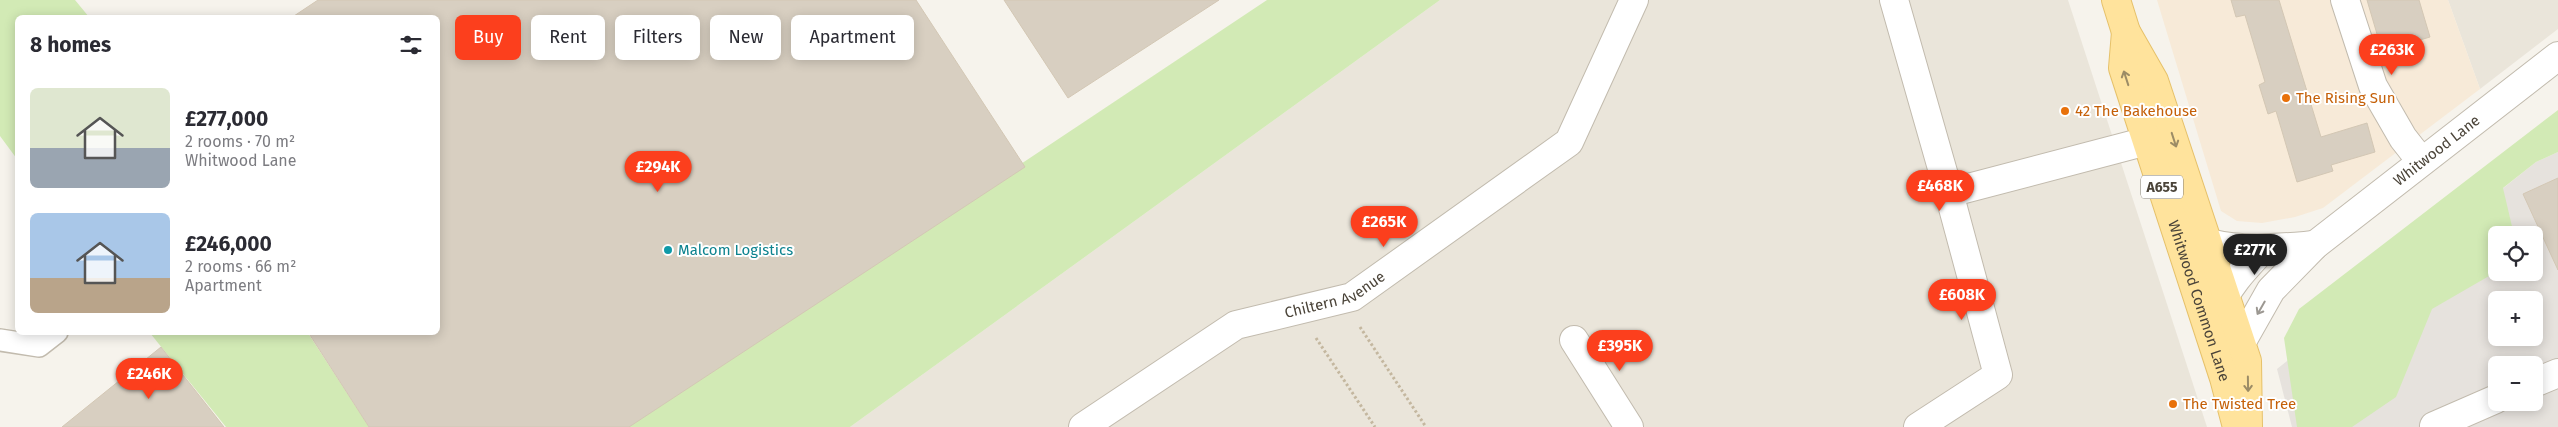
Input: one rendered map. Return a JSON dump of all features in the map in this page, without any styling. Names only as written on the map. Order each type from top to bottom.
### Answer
[{"type":"main road","name":"Whitwood Common Lane","points":[[2116,0],[2126,32],[2154,81],[2247,361],[2248,427]]},
{"type":"main road","name":"Whitwood Common Lane","points":[[2126,32],[2123,68],[2212,340],[2237,427]]},
{"type":"street","name":"Chiltern Avenue","points":[[1083,427],[1236,325],[1352,297],[1568,142],[1634,0]]},
{"type":"street","points":[[1894,0],[1950,193],[1998,374],[1918,427]]},
{"type":"street","points":[[2345,0],[2373,86],[2403,138],[2421,161]]},
{"type":"street","name":"Whitwood Lane","points":[[2241,343],[2271,290],[2315,245],[2558,56]]},
{"type":"street","points":[[1950,193],[2147,141]]},
{"type":"street","points":[[2208,243],[2233,249],[2262,250],[2315,245]]},
{"type":"street","points":[[2212,340],[2216,316],[2226,295],[2241,273],[2262,250]]},
{"type":"street","points":[[1574,340],[1629,427]]},
{"type":"street","points":[[2543,379],[2558,373]]},
{"type":"street","points":[[2434,426],[2488,403]]},
{"type":"lane","points":[[0,340],[8,343],[39,346],[53,335]]},
{"type":"path","points":[[1342,299],[1426,427]]},
{"type":"path","points":[[1298,310],[1374,427]]},
{"type":"shaded area","points":[[1440,0],[2068,0],[2207,427],[850,427]]},
{"type":"shaded area","points":[[2157,0],[2448,0],[2480,89],[2323,208],[2295,217],[2262,223],[2237,221],[2221,211]]},
{"type":"shaded area","points":[[2448,0],[2558,0],[2558,29],[2480,89]]},
{"type":"shaded area","points":[[2558,152],[2558,427],[2292,427],[2277,369],[2536,162]]},
{"type":"green space","points":[[0,0],[75,0],[87,15],[15,15],[15,156],[0,136]]},
{"type":"green space","points":[[1267,0],[1440,0],[850,427],[626,427]]},
{"type":"green space","points":[[2558,110],[2558,152],[2536,162],[2503,188],[2512,226],[2488,226],[2488,277],[2432,309],[2396,397],[2352,427],[2297,427],[2284,338],[2299,309]]},
{"type":"green space","points":[[152,335],[309,335],[369,427],[226,427]]},
{"type":"building","name":"Malcom Logistics","points":[[318,0],[916,0],[1025,167],[629,427],[369,427],[310,335],[440,335],[440,15],[296,15]]},
{"type":"building","points":[[1004,0],[1219,0],[1068,98]]},
{"type":"building","name":"The Rising Sun","points":[[2231,0],[2279,0],[2321,137],[2367,123],[2375,152],[2331,165],[2333,171],[2297,182],[2276,111],[2268,114],[2259,85],[2265,82],[2245,15],[2236,17]]},
{"type":"building","points":[[2367,0],[2419,0],[2430,37],[2382,51]]},
{"type":"building","points":[[2558,178],[2558,270],[2543,237],[2543,226],[2538,226],[2523,194]]},
{"type":"building","points":[[161,347],[224,427],[62,427]]},
{"type":"place","name":"The Rising Sun","points":[[2286,98]]},
{"type":"place","name":"42 The Bakehouse","points":[[2065,111]]},
{"type":"place","name":"Malcom Logistics","points":[[668,250]]},
{"type":"place","name":"The Twisted Tree","points":[[2173,404]]}]
